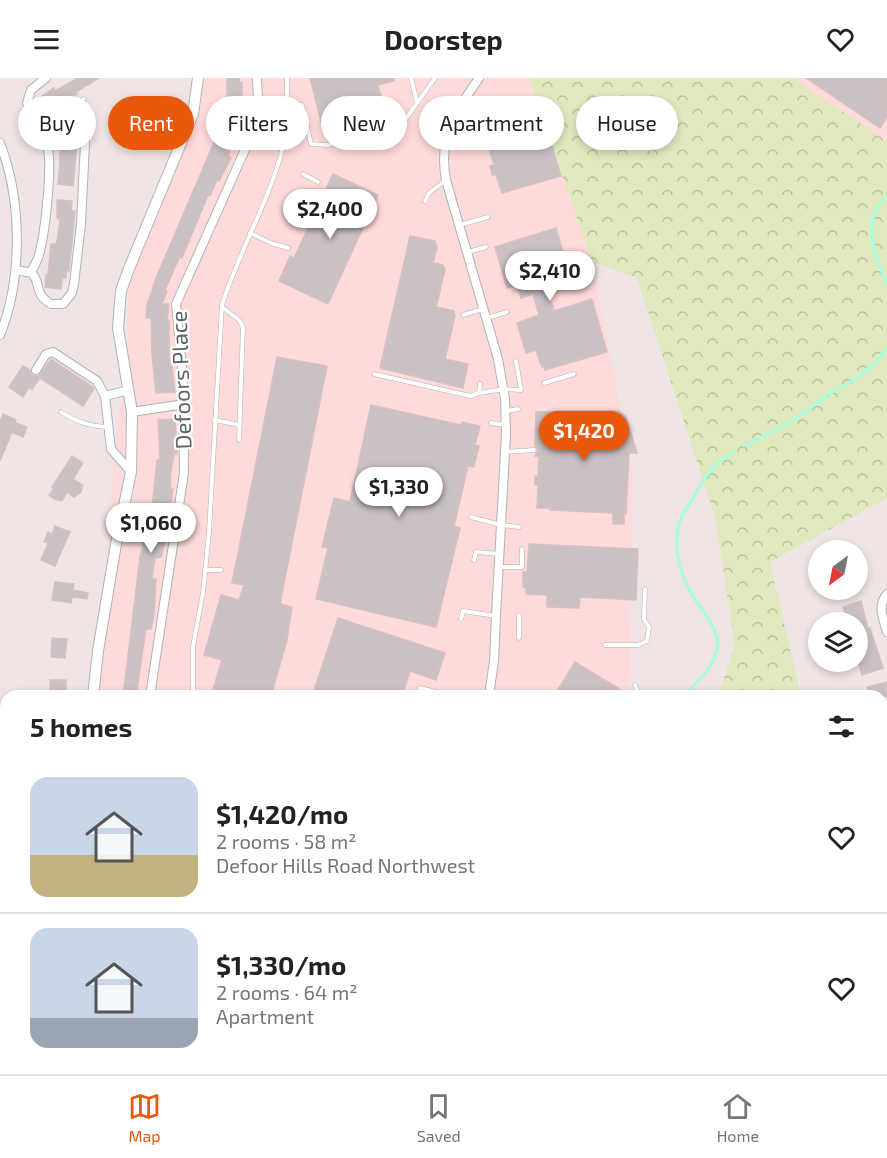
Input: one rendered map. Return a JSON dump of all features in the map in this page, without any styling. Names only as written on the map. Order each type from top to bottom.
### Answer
[{"type":"street","points":[[27,96],[46,78]]},
{"type":"street","points":[[94,690],[100,640],[131,472],[132,412],[118,328],[121,291],[193,114],[198,78]]},
{"type":"street","name":"Defoors Place","points":[[151,690],[184,473],[184,404],[176,304],[248,144],[258,98],[257,78]]},
{"type":"street","points":[[479,78],[458,109],[445,138],[443,158],[446,180],[498,359],[506,411],[494,660],[490,690]]},
{"type":"street","points":[[0,143],[10,179],[14,210],[16,270],[9,309],[0,335]]},
{"type":"street","points":[[31,272],[40,254],[45,220],[48,150]]},
{"type":"street","points":[[16,270],[31,272],[37,280],[39,293],[46,300],[58,305],[63,304],[69,298],[74,284],[81,224],[85,150]]},
{"type":"street","points":[[36,370],[46,354],[53,352],[97,381],[105,396],[111,448],[131,472]]},
{"type":"street","points":[[105,396],[129,390]]},
{"type":"street","points":[[132,412],[184,404]]},
{"type":"street","points":[[887,594],[883,598],[880,610],[887,632]]},
{"type":"lane","points":[[287,78],[288,96]]},
{"type":"lane","points":[[411,78],[417,102]]},
{"type":"lane","points":[[309,135],[311,144],[328,145],[402,124],[435,78]]},
{"type":"lane","points":[[193,690],[194,646],[209,532],[221,307],[232,273],[268,193],[282,150]]},
{"type":"lane","points":[[303,174],[318,182]]},
{"type":"lane","points":[[425,201],[429,193],[446,180]]},
{"type":"lane","points":[[459,225],[488,217]]},
{"type":"lane","points":[[250,232],[271,243],[288,248]]},
{"type":"lane","points":[[467,252],[486,247]]},
{"type":"lane","points":[[221,307],[239,320],[243,327],[239,440]]},
{"type":"lane","points":[[463,315],[507,312]]},
{"type":"lane","points":[[374,374],[470,396],[504,389],[521,390],[516,361]]},
{"type":"lane","points":[[544,383],[574,374]]},
{"type":"lane","points":[[479,393],[480,384]]},
{"type":"lane","points":[[506,411],[518,409]]},
{"type":"lane","points":[[61,412],[79,423],[91,427],[108,428]]},
{"type":"lane","points":[[214,420],[240,425]]},
{"type":"lane","points":[[491,423],[506,425]]},
{"type":"lane","points":[[505,452],[534,450]]},
{"type":"lane","points":[[471,517],[501,525],[519,526]]},
{"type":"lane","points":[[499,567],[522,567],[522,549]]},
{"type":"lane","points":[[474,560],[476,552],[500,554]]},
{"type":"lane","points":[[205,570],[221,570]]},
{"type":"lane","points":[[605,645],[638,645],[647,641],[649,627],[644,619],[645,589]]},
{"type":"lane","points":[[461,619],[463,611],[496,616]]},
{"type":"lane","points":[[519,615],[519,638]]},
{"type":"lane","points":[[635,685],[637,690]]},
{"type":"shaded area","points":[[197,78],[529,78],[535,96],[419,96],[419,150],[554,150],[592,262],[633,474],[629,690],[98,690],[113,470],[129,329],[128,267],[180,150],[194,150],[194,118],[197,111]]},
{"type":"shaded area","points":[[784,78],[887,78],[887,142]]},
{"type":"green space","points":[[529,78],[792,78],[887,141],[887,498],[770,562],[800,690],[717,690],[723,682],[735,645],[715,517],[637,278],[592,262],[554,150],[564,150],[564,96],[535,96]]},
{"type":"building","points":[[78,78],[99,78],[73,96],[42,96],[54,88],[55,91]]},
{"type":"building","points":[[227,78],[239,78],[239,82],[242,82],[242,96],[227,95]]},
{"type":"building","points":[[310,78],[394,78],[394,81],[378,85],[381,96],[321,96],[321,121]]},
{"type":"building","points":[[806,78],[887,78],[887,117],[880,128]]},
{"type":"building","points":[[60,150],[76,150],[73,186],[58,184]]},
{"type":"building","points":[[211,150],[230,150],[228,156],[231,158],[210,196],[208,195],[182,258],[180,257],[165,290],[167,291],[162,304],[169,304],[167,320],[169,320],[169,358],[171,358],[175,392],[156,393],[151,318],[146,318],[147,305],[156,278]]},
{"type":"building","points":[[489,150],[553,150],[561,176],[502,193],[496,175],[492,175],[490,166],[494,165]]},
{"type":"building","points":[[333,174],[378,195],[328,304],[279,281],[290,256],[294,258]]},
{"type":"building","points":[[57,200],[72,201],[71,211],[75,211],[69,271],[67,270],[66,278],[62,278],[61,289],[45,287],[51,244],[56,244],[57,241],[60,219],[57,218]]},
{"type":"building","points":[[556,228],[572,283],[548,290],[554,311],[592,299],[607,352],[545,370],[536,350],[526,353],[517,323],[539,315],[533,294],[521,298],[517,285],[507,288],[495,247]]},
{"type":"building","points":[[410,236],[435,241],[437,247],[433,263],[443,265],[445,270],[436,307],[454,311],[455,316],[445,359],[468,364],[463,388],[380,368]]},
{"type":"building","points":[[277,357],[327,366],[280,604],[292,607],[287,640],[273,690],[213,690],[222,660],[204,655],[221,595],[239,600],[244,585],[232,583]]},
{"type":"building","points":[[51,359],[93,387],[94,389],[83,406],[40,378],[32,389],[29,387],[23,397],[9,387],[23,366],[30,370],[32,375],[39,376]]},
{"type":"building","points":[[371,405],[461,425],[462,422],[480,426],[475,445],[479,446],[474,467],[468,466],[454,526],[460,528],[436,627],[316,599],[328,548],[322,547],[334,498],[350,502]]},
{"type":"building","points":[[619,411],[626,417],[637,453],[629,453],[624,524],[613,524],[613,513],[537,508],[538,485],[535,485],[535,476],[538,476],[539,456],[535,456],[538,450],[535,446],[536,412]]},
{"type":"building","points":[[3,414],[16,420],[15,423],[27,427],[23,437],[12,432],[0,461],[0,422]]},
{"type":"building","points":[[175,419],[177,454],[174,454],[170,488],[173,489],[166,538],[161,557],[155,558],[152,579],[156,579],[154,614],[151,629],[146,629],[137,690],[124,690],[140,557],[151,516],[157,460],[160,460],[158,420]]},
{"type":"building","points":[[72,456],[83,463],[73,479],[83,485],[81,492],[74,497],[67,492],[62,501],[54,499],[49,495],[54,488],[52,487]]},
{"type":"building","points":[[55,526],[70,532],[55,566],[41,560],[48,543],[44,542],[48,532],[52,534]]},
{"type":"building","points":[[529,544],[638,549],[636,600],[580,597],[579,608],[547,607],[547,595],[526,594],[526,588],[523,587],[523,572],[527,572]]},
{"type":"building","points":[[55,582],[74,584],[73,590],[88,593],[87,599],[72,597],[71,603],[52,600]]},
{"type":"building","points":[[861,601],[864,612],[845,612],[843,607]]},
{"type":"building","points":[[338,618],[445,653],[436,680],[410,671],[404,690],[314,690]]},
{"type":"building","points":[[870,628],[883,668],[862,675],[861,672],[868,672],[868,629]]},
{"type":"building","points":[[52,638],[67,639],[65,658],[51,657]]},
{"type":"building","points":[[575,662],[621,690],[558,690]]},
{"type":"building","points":[[50,680],[66,680],[66,690],[50,690]]},
{"type":"building","points":[[887,682],[887,690],[868,690],[867,687]]},
{"type":"waterway","points":[[887,195],[879,205],[872,227],[874,250],[887,283]]},
{"type":"waterway","points":[[744,446],[796,419],[829,394],[853,381],[875,363],[887,348]]},
{"type":"waterway","points":[[690,690],[710,665],[718,643],[713,627],[683,577],[678,557],[677,536],[682,516],[702,483],[710,471],[733,452]]}]
